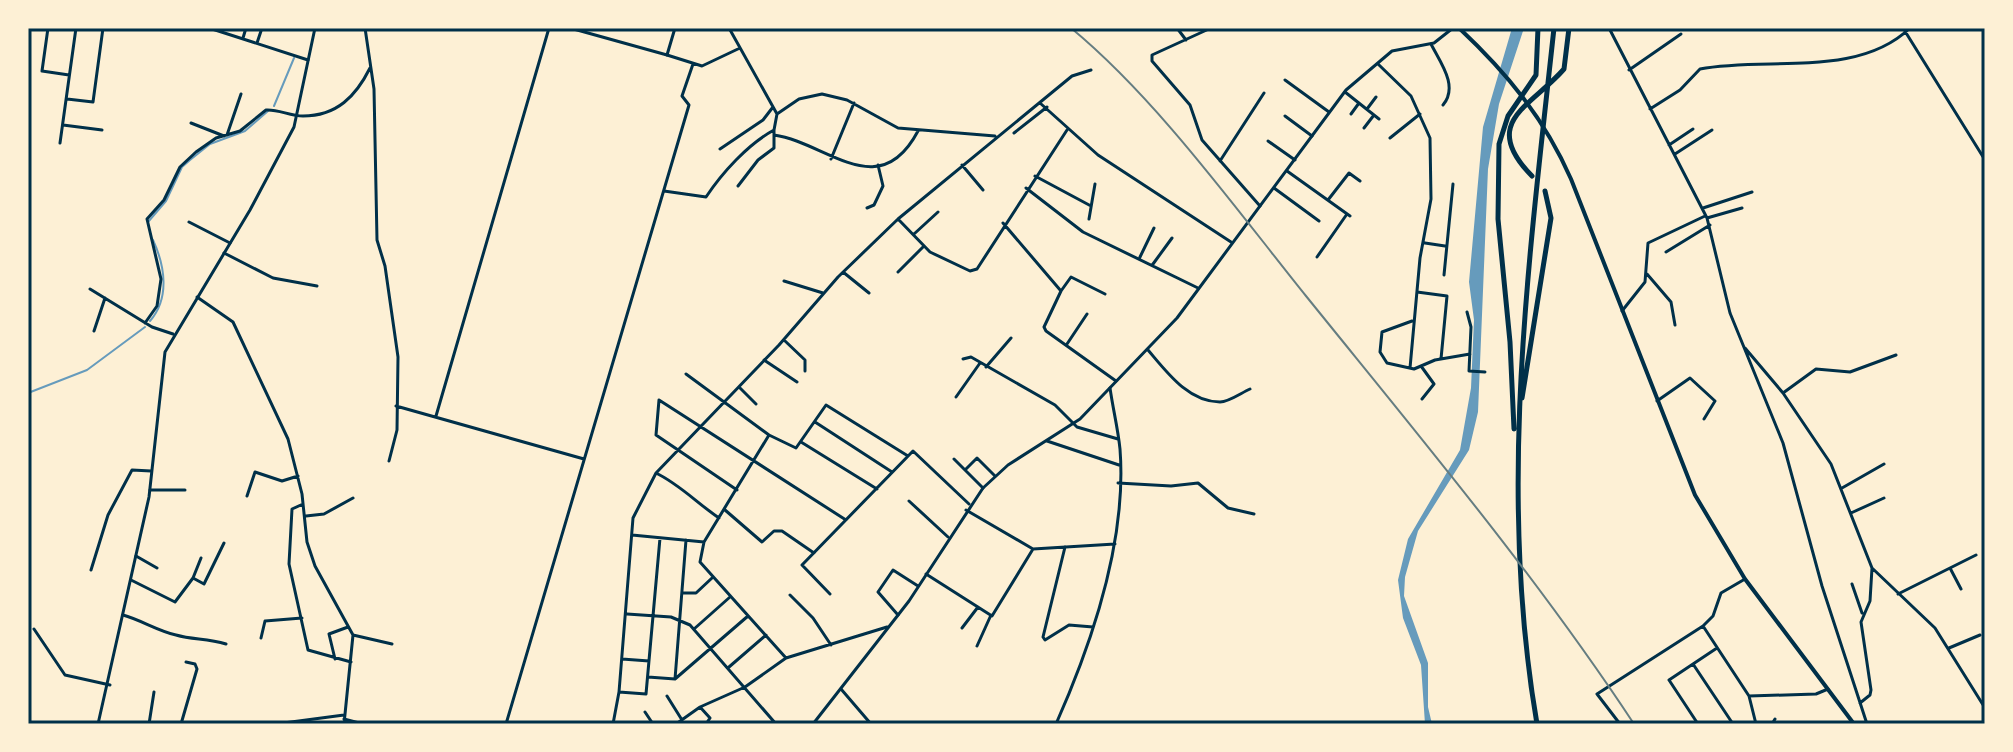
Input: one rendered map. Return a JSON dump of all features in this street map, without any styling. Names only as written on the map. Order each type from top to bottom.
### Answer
[{"type":"highway","points":[[1456,28],[1498,66],[1528,101],[1564,162],[1695,495],[1745,579],[1854,724]]},
{"type":"highway","points":[[1537,724],[1527,656],[1510,342],[1498,219],[1499,144],[1508,116],[1536,75],[1538,28]]},
{"type":"highway","points":[[1515,473],[1521,359],[1554,28]]},
{"type":"highway","points":[[1532,176],[1515,158],[1509,139],[1512,121],[1528,101],[1564,69],[1569,28]]},
{"type":"highway","points":[[1515,473],[1525,365],[1551,218],[1545,191]]},
{"type":"street","points":[[48,28],[42,71],[69,75]]},
{"type":"street","points":[[60,143],[76,28]]},
{"type":"street","points":[[67,99],[93,102],[103,28]]},
{"type":"street","points":[[209,28],[308,60]]},
{"type":"street","points":[[243,38],[246,28]]},
{"type":"street","points":[[257,43],[262,28]]},
{"type":"street","points":[[98,724],[110,685],[129,579],[150,490],[165,352],[230,243],[298,115],[315,28]]},
{"type":"street","points":[[365,28],[371,64],[377,240],[385,266],[398,357],[397,430],[389,461]]},
{"type":"street","points":[[436,416],[549,28]]},
{"type":"street","points":[[570,28],[693,64],[713,64],[740,48]]},
{"type":"street","points":[[667,55],[675,28]]},
{"type":"street","points":[[729,28],[777,114],[774,148],[758,160],[738,186]]},
{"type":"street","points":[[1177,28],[1186,40]]},
{"type":"street","points":[[1211,28],[1152,55],[1152,61],[1190,105],[1202,140],[1260,206]]},
{"type":"street","points":[[813,724],[898,615],[969,504],[995,476],[1075,424],[1148,349],[1198,288],[1345,92],[1392,51],[1431,44],[1456,28]]},
{"type":"street","points":[[1650,109],[1680,90],[1700,69],[1852,56],[1884,47],[1910,28]]},
{"type":"street","points":[[1609,29],[1710,225],[1730,313],[1787,456],[1822,586],[1867,724]]},
{"type":"street","points":[[1904,30],[1985,160]]},
{"type":"street","points":[[1629,70],[1681,34]]},
{"type":"street","points":[[1431,44],[1449,75],[1448,100],[1443,105]]},
{"type":"street","points":[[1376,63],[1400,82],[1420,114],[1430,138],[1431,199],[1417,292],[1410,368]]},
{"type":"street","points":[[145,323],[157,306],[161,279],[147,219],[164,200],[180,167],[205,144],[240,131],[270,109],[298,115],[345,104],[359,89],[371,64]]},
{"type":"street","points":[[506,724],[689,105],[682,96],[693,64]]},
{"type":"street","points":[[613,724],[619,692],[632,535],[639,500],[656,473],[784,340],[843,272],[898,219],[995,136],[1072,76],[1091,70]]},
{"type":"street","points":[[1285,80],[1329,112]]},
{"type":"street","points":[[1345,92],[1379,119]]},
{"type":"street","points":[[1219,162],[1264,93]]},
{"type":"street","points":[[226,135],[241,94]]},
{"type":"street","points":[[777,114],[814,95],[839,96],[892,126],[918,131],[995,136]]},
{"type":"street","points":[[1367,109],[1376,97]]},
{"type":"street","points":[[831,159],[854,103]]},
{"type":"street","points":[[1040,103],[1098,155],[1231,242]]},
{"type":"street","points":[[1351,114],[1359,103]]},
{"type":"street","points":[[720,149],[763,120],[773,107]]},
{"type":"street","points":[[1014,133],[1047,107]]},
{"type":"street","points":[[1390,138],[1420,114]]},
{"type":"street","points":[[1364,128],[1374,115]]},
{"type":"street","points":[[1285,116],[1312,136]]},
{"type":"street","points":[[191,123],[226,135]]},
{"type":"street","points":[[63,125],[102,130]]},
{"type":"street","points":[[1669,145],[1693,129]]},
{"type":"street","points":[[898,219],[924,246],[970,271],[977,269],[1003,223],[1067,130]]},
{"type":"street","points":[[1674,155],[1712,130]]},
{"type":"street","points":[[774,132],[802,142],[831,159],[854,165],[878,165],[899,157],[909,148],[918,131]]},
{"type":"street","points":[[663,191],[706,197],[714,184],[753,145],[774,132]]},
{"type":"street","points":[[1268,141],[1295,160]]},
{"type":"street","points":[[961,164],[983,190]]},
{"type":"street","points":[[867,208],[874,205],[883,186],[878,165]]},
{"type":"street","points":[[1287,171],[1348,215],[1317,257]]},
{"type":"street","points":[[1327,200],[1349,173],[1360,181]]},
{"type":"street","points":[[1035,176],[1091,206]]},
{"type":"street","points":[[1089,219],[1095,184]]},
{"type":"street","points":[[1444,275],[1453,184]]},
{"type":"street","points":[[1026,188],[1083,232],[1198,288]]},
{"type":"street","points":[[1273,188],[1319,221]]},
{"type":"street","points":[[1703,208],[1752,192]]},
{"type":"street","points":[[1622,311],[1639,293],[1647,274],[1648,243],[1707,217],[1742,208]]},
{"type":"street","points":[[913,235],[938,212]]},
{"type":"street","points":[[189,222],[230,243]]},
{"type":"street","points":[[1003,223],[1061,291]]},
{"type":"street","points":[[1666,252],[1710,225]]},
{"type":"street","points":[[1139,258],[1154,228]]},
{"type":"street","points":[[1153,265],[1172,238]]},
{"type":"street","points":[[1424,243],[1445,246]]},
{"type":"street","points":[[898,272],[924,246]]},
{"type":"street","points":[[224,253],[273,278],[317,286]]},
{"type":"street","points":[[843,272],[869,293]]},
{"type":"street","points":[[1647,274],[1671,302],[1675,325]]},
{"type":"street","points":[[1105,294],[1071,277],[1044,327],[1117,381]]},
{"type":"street","points":[[784,281],[824,293]]},
{"type":"street","points":[[90,289],[145,323],[173,334]]},
{"type":"street","points":[[1417,292],[1447,296],[1441,359]]},
{"type":"street","points":[[197,297],[233,322],[288,439],[298,476],[307,542],[315,566],[353,635],[344,719]]},
{"type":"street","points":[[94,331],[105,298]]},
{"type":"street","points":[[1467,312],[1469,371],[1485,372]]},
{"type":"street","points":[[1067,345],[1087,314]]},
{"type":"street","points":[[1414,320],[1385,329],[1380,352],[1387,363],[1410,368],[1470,354]]},
{"type":"street","points":[[986,367],[1011,338]]},
{"type":"street","points":[[784,340],[805,360],[805,371]]},
{"type":"street","points":[[1743,345],[1783,393],[1821,447],[1842,488],[1872,568],[1935,628],[1985,708]]},
{"type":"street","points":[[1148,349],[1183,389],[1210,400],[1221,402],[1250,389]]},
{"type":"street","points":[[1783,393],[1816,369],[1850,372],[1896,355]]},
{"type":"street","points":[[963,359],[971,357],[1055,405],[1075,424],[1118,439]]},
{"type":"street","points":[[764,360],[778,373],[797,382]]},
{"type":"street","points":[[956,397],[980,363]]},
{"type":"street","points":[[1421,366],[1434,384],[1422,399]]},
{"type":"street","points":[[686,374],[769,435],[796,448],[826,405],[908,456]]},
{"type":"street","points":[[1657,401],[1690,378],[1715,401],[1704,419]]},
{"type":"street","points":[[739,387],[756,404]]},
{"type":"street","points":[[1056,724],[1093,627],[1115,544],[1119,465],[1110,388]]},
{"type":"street","points":[[737,490],[654,433],[659,400],[846,520]]},
{"type":"street","points":[[396,406],[584,459]]},
{"type":"street","points":[[814,422],[892,472]]},
{"type":"street","points":[[769,435],[704,542],[700,562],[786,658]]},
{"type":"street","points":[[1047,441],[1119,465]]},
{"type":"street","points":[[801,442],[877,489]]},
{"type":"street","points":[[830,594],[802,565],[913,451],[969,504]]},
{"type":"street","points":[[965,470],[977,458],[995,476]]},
{"type":"street","points":[[954,459],[983,488]]},
{"type":"street","points":[[1842,488],[1884,464]]},
{"type":"street","points":[[91,570],[121,487],[132,470],[152,471]]},
{"type":"street","points":[[247,496],[255,472],[282,481],[298,476]]},
{"type":"street","points":[[656,473],[677,483],[683,493],[719,518]]},
{"type":"street","points":[[1118,483],[1171,486],[1198,483],[1228,508],[1254,514]]},
{"type":"street","points":[[150,490],[185,490]]},
{"type":"street","points":[[304,516],[324,514],[353,498]]},
{"type":"street","points":[[1851,513],[1884,498]]},
{"type":"street","points":[[909,501],[948,537]]},
{"type":"street","points":[[303,504],[292,509],[289,551],[308,650],[351,662]]},
{"type":"street","points":[[725,509],[762,542],[774,531],[782,531],[814,553]]},
{"type":"street","points":[[966,510],[1033,549],[1115,544]]},
{"type":"street","points":[[632,535],[704,542]]},
{"type":"street","points":[[619,692],[646,694],[660,538]]},
{"type":"street","points":[[675,679],[686,540]]},
{"type":"street","points":[[193,578],[204,584],[224,543]]},
{"type":"street","points":[[1065,547],[1043,637],[1045,640],[1069,625],[1093,627]]},
{"type":"street","points":[[977,646],[991,615],[1033,549]]},
{"type":"street","points":[[1898,594],[1976,555]]},
{"type":"street","points":[[135,556],[157,568]]},
{"type":"street","points":[[129,579],[175,602],[193,578],[201,558]]},
{"type":"street","points":[[1862,613],[1870,601],[1872,568]]},
{"type":"street","points":[[1950,568],[1961,589]]},
{"type":"street","points":[[898,615],[878,592],[893,570],[918,586]]},
{"type":"street","points":[[926,573],[991,615]]},
{"type":"street","points":[[682,593],[696,593],[713,577]]},
{"type":"street","points":[[1620,724],[1597,694],[1703,626],[1713,616],[1721,593],[1745,579]]},
{"type":"street","points":[[1852,584],[1862,613],[1871,690],[1860,703]]},
{"type":"street","points":[[790,595],[813,618],[831,645]]},
{"type":"street","points":[[694,629],[730,596]]},
{"type":"street","points":[[962,628],[978,607]]},
{"type":"street","points":[[625,614],[679,620],[694,629],[776,724]]},
{"type":"street","points":[[123,615],[151,623],[174,635],[201,636],[226,644]]},
{"type":"street","points":[[648,677],[675,679],[748,616]]},
{"type":"street","points":[[261,638],[265,621],[302,618]]},
{"type":"street","points":[[1703,626],[1749,696],[1756,724]]},
{"type":"street","points":[[335,659],[329,634],[348,627]]},
{"type":"street","points":[[676,724],[700,707],[745,687],[786,658],[887,627]]},
{"type":"street","points":[[34,629],[65,675],[110,685]]},
{"type":"street","points":[[353,635],[392,644]]},
{"type":"street","points":[[728,668],[766,635]]},
{"type":"street","points":[[1949,648],[1980,635]]},
{"type":"street","points":[[1698,724],[1669,680],[1717,648]]},
{"type":"street","points":[[622,659],[649,661]]},
{"type":"street","points":[[181,724],[197,669],[195,664],[186,662]]},
{"type":"street","points":[[1693,664],[1733,724]]},
{"type":"street","points":[[841,689],[871,724]]},
{"type":"street","points":[[1749,696],[1816,694],[1828,689]]},
{"type":"street","points":[[149,724],[154,692]]},
{"type":"street","points":[[667,696],[682,720]]},
{"type":"street","points":[[700,707],[710,718],[706,724]]},
{"type":"street","points":[[645,712],[653,724]]},
{"type":"street","points":[[276,724],[344,719],[363,724]]},
{"type":"street","points":[[1772,724],[1775,719]]},
{"type":"water","points":[[1512,28],[1524,28],[1499,104],[1488,169],[1478,412],[1469,450],[1418,531],[1405,577],[1404,596],[1428,663],[1428,707],[1432,724],[1425,724],[1421,665],[1403,618],[1398,580],[1408,539],[1460,450],[1471,388],[1474,320],[1469,282],[1483,127]]},
{"type":"waterway","points":[[274,106],[294,58]]},
{"type":"waterway","points":[[148,222],[166,201],[182,167],[210,144],[245,131],[268,111]]},
{"type":"waterway","points":[[150,321],[161,302],[164,282],[153,240]]},
{"type":"waterway","points":[[28,393],[87,370],[145,327]]},
{"type":"railway","points":[[1071,28],[1103,56],[1165,121],[1224,192],[1517,560],[1634,724]]}]
